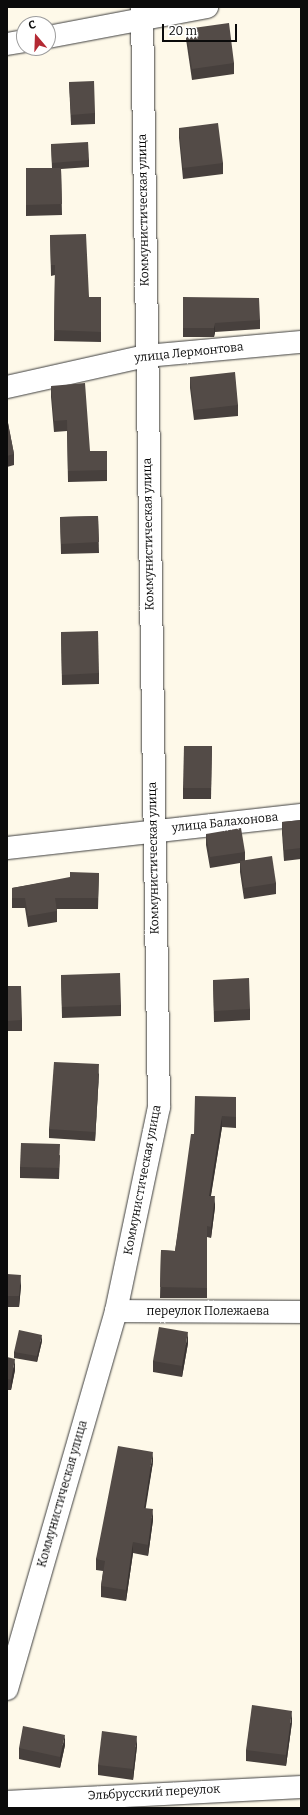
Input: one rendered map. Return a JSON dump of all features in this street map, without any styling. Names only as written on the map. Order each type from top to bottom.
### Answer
[{"type":"street","points":[[56,35],[142,13],[207,7]]},
{"type":"street","name":"Коммунистическая улица","points":[[7,1689],[116,1311],[159,1107],[153,830],[142,13]]},
{"type":"street","name":"улица Лермонтова","points":[[7,387],[146,356],[301,342]]},
{"type":"street","name":"улица Балахонова","points":[[7,848],[153,830],[301,815]]},
{"type":"street","name":"переулок Полежаева","points":[[116,1311],[301,1312]]},
{"type":"street","name":"Эльбрусский переулок","points":[[7,1802],[301,1787]]},
{"type":"building","points":[[229,23],[234,63],[192,69],[186,29]]},
{"type":"building","points":[[94,81],[95,113],[71,115],[69,82]]},
{"type":"building","points":[[218,123],[223,163],[183,168],[179,128]]},
{"type":"building","points":[[88,142],[89,160],[52,163],[51,144]]},
{"type":"building","points":[[26,168],[61,168],[62,204],[26,205]]},
{"type":"building","points":[[86,234],[89,297],[101,297],[101,332],[54,330],[55,265],[51,265],[50,235]]},
{"type":"building","points":[[183,297],[259,298],[260,320],[215,323],[214,328],[183,328]]},
{"type":"building","points":[[235,372],[238,405],[194,410],[190,377]]},
{"type":"building","points":[[85,383],[90,451],[107,451],[107,470],[68,471],[67,420],[54,421],[51,386]]},
{"type":"building","points":[[7,418],[14,454],[7,456]]},
{"type":"building","points":[[98,516],[99,542],[61,544],[60,517]]},
{"type":"building","points":[[98,631],[99,673],[62,675],[61,632]]},
{"type":"building","points":[[184,746],[212,746],[211,788],[183,788]]},
{"type":"building","points":[[301,820],[301,848],[284,850],[282,822]]},
{"type":"building","points":[[241,828],[245,852],[210,857],[206,834]]},
{"type":"building","points":[[272,856],[276,883],[244,888],[240,861]]},
{"type":"building","points":[[70,872],[99,873],[98,898],[55,898],[57,911],[28,916],[25,898],[12,898],[12,888],[70,877]]},
{"type":"building","points":[[120,973],[121,1005],[62,1007],[61,975]]},
{"type":"building","points":[[249,978],[250,1009],[214,1011],[213,980]]},
{"type":"building","points":[[7,986],[21,986],[22,1020],[7,1021]]},
{"type":"building","points":[[54,1062],[99,1064],[95,1132],[49,1129]]},
{"type":"building","points":[[195,1096],[236,1097],[236,1117],[222,1116],[209,1196],[215,1196],[211,1227],[207,1226],[207,1288],[160,1287],[161,1250],[175,1251],[191,1134],[194,1134]]},
{"type":"building","points":[[21,1143],[60,1144],[59,1168],[20,1167]]},
{"type":"building","points":[[7,1274],[21,1275],[19,1296],[7,1296]]},
{"type":"building","points":[[159,1327],[188,1332],[182,1366],[153,1361]]},
{"type":"building","points":[[19,1330],[42,1335],[37,1356],[14,1352]]},
{"type":"building","points":[[7,1357],[15,1359],[11,1380],[7,1379]]},
{"type":"building","points":[[118,1446],[153,1452],[144,1508],[153,1509],[148,1545],[133,1542],[126,1590],[101,1586],[105,1561],[96,1559]]},
{"type":"building","points":[[252,1705],[292,1711],[286,1755],[246,1750]]},
{"type":"building","points":[[23,1726],[65,1735],[60,1757],[19,1748]]},
{"type":"building","points":[[102,1731],[137,1736],[133,1769],[98,1765]]}]
